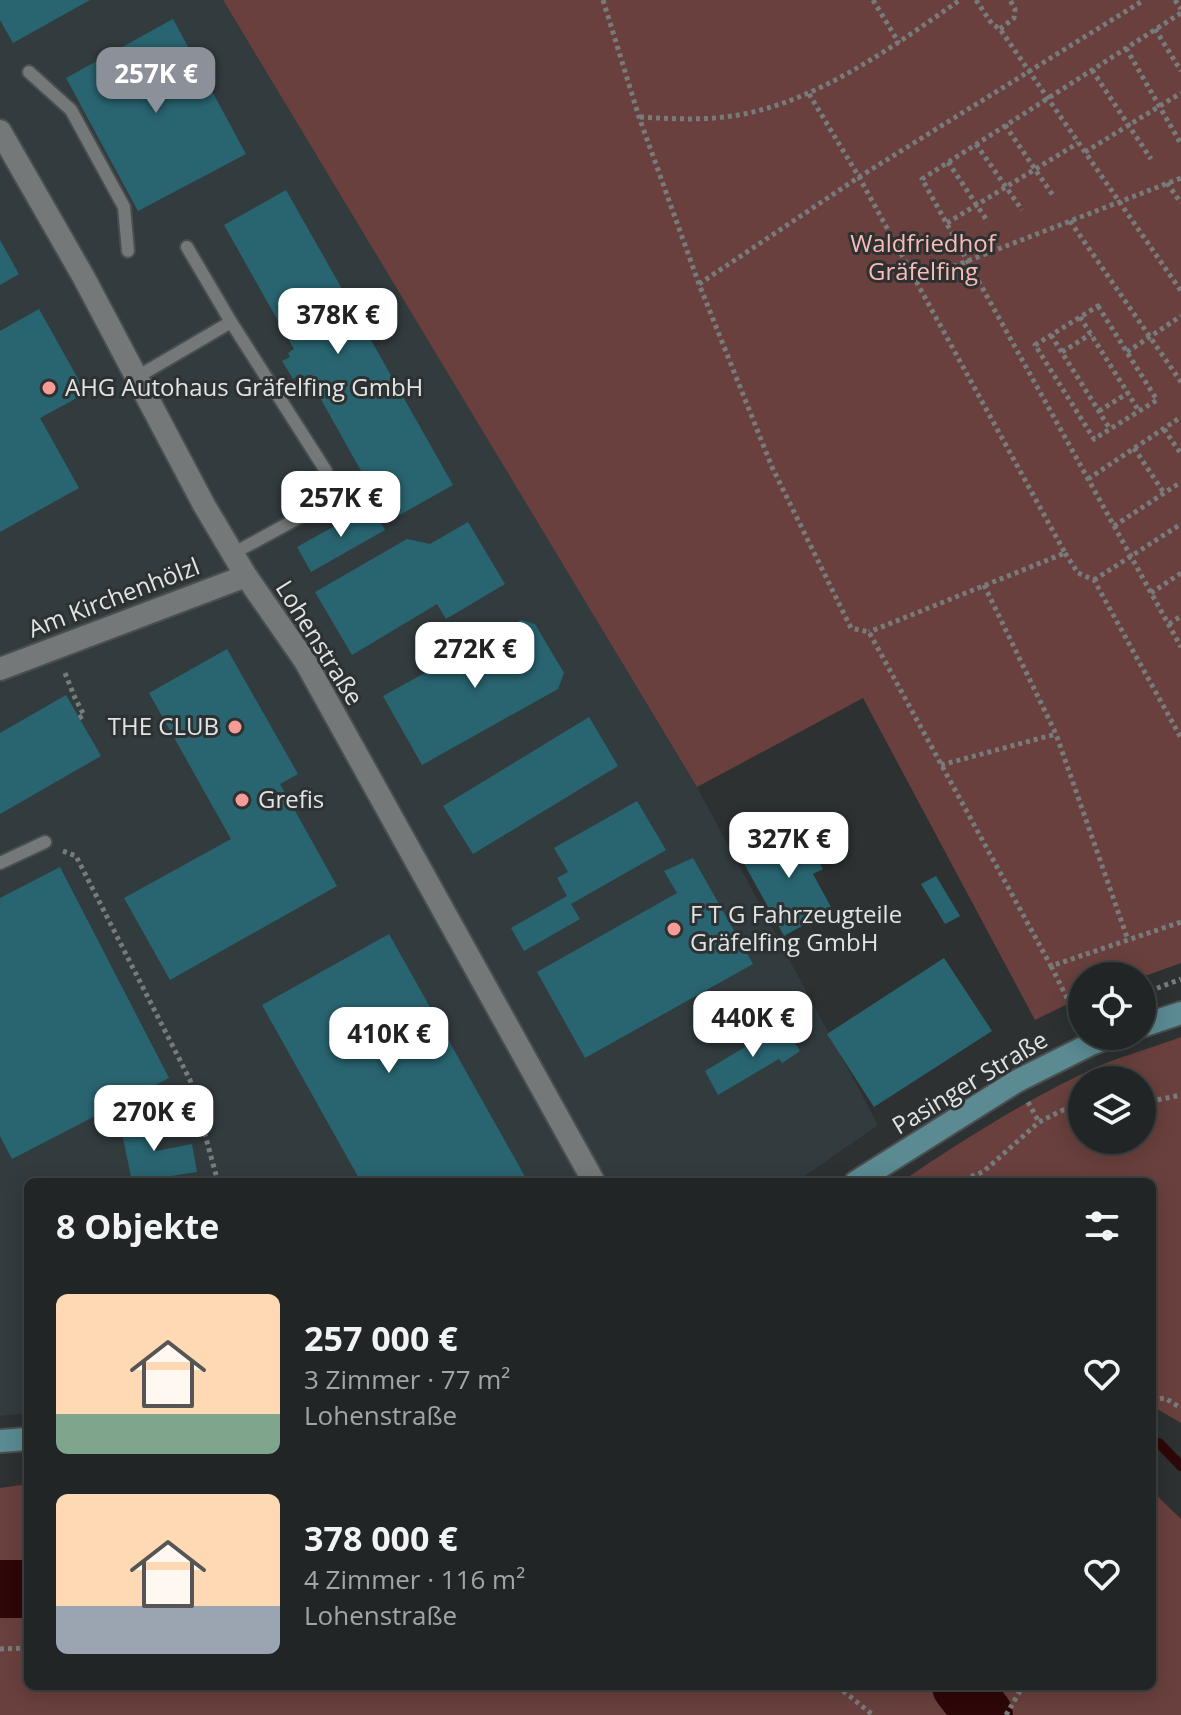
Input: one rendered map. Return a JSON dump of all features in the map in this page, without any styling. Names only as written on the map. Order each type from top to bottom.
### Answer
[{"type":"main road","points":[[1156,1021],[1181,1013]]},
{"type":"main road","name":"Pasinger Straße","points":[[862,1178],[1017,1081],[1079,1050]]},
{"type":"main road","points":[[0,1441],[24,1439]]},
{"type":"street","name":"Lohenstraße","points":[[0,131],[75,263],[204,505],[246,576],[305,661],[592,1178]]},
{"type":"street","name":"Am Kirchenhölzl","points":[[0,669],[246,576]]},
{"type":"lane","points":[[29,72],[71,110],[124,207],[128,251]]},
{"type":"lane","points":[[187,247],[326,471],[324,493],[311,511],[234,553]]},
{"type":"lane","points":[[137,377],[231,322]]},
{"type":"lane","points":[[0,863],[45,842]]},
{"type":"path","points":[[603,0],[639,117],[699,284],[772,467],[851,628],[869,632],[1065,553]]},
{"type":"path","points":[[873,0],[899,43]]},
{"type":"path","points":[[639,117],[689,120],[744,114],[809,94],[899,43],[960,0]]},
{"type":"path","points":[[976,0],[992,24],[1000,29],[1181,291]]},
{"type":"path","points":[[1000,29],[1014,18],[1015,9],[1010,0]]},
{"type":"path","points":[[699,284],[859,177],[1144,0]]},
{"type":"path","points":[[1175,0],[1181,11],[922,179],[1181,647]]},
{"type":"path","points":[[1155,29],[1181,71]]},
{"type":"path","points":[[1126,48],[1181,144]]},
{"type":"path","points":[[1092,69],[1151,159]]},
{"type":"path","points":[[1085,152],[1181,93]]},
{"type":"path","points":[[809,94],[859,177],[1065,553],[1078,573],[1094,580],[1181,738]]},
{"type":"path","points":[[1005,125],[1054,197]]},
{"type":"path","points":[[947,223],[1078,143]]},
{"type":"path","points":[[976,144],[1022,210]]},
{"type":"path","points":[[948,162],[988,222]]},
{"type":"path","points":[[916,281],[1181,178]]},
{"type":"path","points":[[1167,183],[1181,203]]},
{"type":"path","points":[[1070,221],[1181,382]]},
{"type":"path","points":[[1098,306],[1157,400],[1094,439],[1035,345],[1051,335],[1098,306]]},
{"type":"path","points":[[1127,352],[1181,316]]},
{"type":"path","points":[[1080,317],[1139,411]]},
{"type":"path","points":[[1062,352],[1091,334]]},
{"type":"path","points":[[1051,335],[1110,429]]},
{"type":"path","points":[[1099,411],[1128,393]]},
{"type":"path","points":[[1088,479],[1181,417]]},
{"type":"path","points":[[1164,429],[1181,454]]},
{"type":"path","points":[[1134,448],[1164,493]]},
{"type":"path","points":[[1114,526],[1181,482]]},
{"type":"path","points":[[1094,580],[1181,524]]},
{"type":"path","points":[[1151,593],[1181,573]]},
{"type":"path","points":[[984,585],[1056,734],[1128,940]]},
{"type":"path","points":[[1169,624],[1181,616]]},
{"type":"path","points":[[869,632],[1068,1000]]},
{"type":"path","points":[[75,698],[84,715],[79,718]]},
{"type":"path","points":[[941,765],[1056,734]]},
{"type":"path","points":[[45,842],[76,856],[190,1080],[217,1178]]},
{"type":"path","points":[[1051,966],[1181,922]]},
{"type":"path","points":[[1156,989],[1181,979]]},
{"type":"path","points":[[1156,1100],[1181,1095]]},
{"type":"path","points":[[967,1178],[983,1172],[1039,1122],[1068,1110]]},
{"type":"path","points":[[1156,1399],[1165,1398],[1181,1408]]},
{"type":"path","points":[[0,1649],[24,1648]]},
{"type":"path","points":[[842,1690],[873,1715]]},
{"type":"path","points":[[1006,1715],[1021,1690]]},
{"type":"shaded area","points":[[0,0],[223,0],[697,787],[878,1125],[802,1178],[24,1178],[24,1413],[0,1416]]},
{"type":"green space","name":"Waldfriedhof Gräfelfing","points":[[223,0],[1181,0],[1181,963],[1156,972],[1156,962],[1068,962],[1068,1004],[1035,1020],[863,698],[697,787]]},
{"type":"green space","points":[[1181,1037],[1181,1423],[1156,1408],[1156,1178],[907,1178],[1022,1105],[1068,1082],[1068,1154],[1156,1154],[1156,1066],[1099,1066],[1143,1050],[1156,1050],[1156,1045]]},
{"type":"green space","points":[[24,1485],[24,1690],[1156,1690],[1156,1495],[1181,1519],[1181,1715],[0,1715],[0,1488]]},
{"type":"building","points":[[0,0],[90,0],[13,43],[0,20]]},
{"type":"building","points":[[173,19],[246,154],[138,211],[66,78]]},
{"type":"building","points":[[286,190],[453,485],[389,521],[318,394],[314,396],[301,374],[293,379],[282,361],[290,357],[288,353],[294,349],[224,225]]},
{"type":"building","points":[[0,240],[19,274],[0,285]]},
{"type":"building","points":[[39,309],[86,393],[40,418],[79,488],[0,532],[0,331]]},
{"type":"building","points":[[372,505],[385,530],[311,572],[297,547]]},
{"type":"building","points":[[468,522],[505,584],[446,619],[437,604],[352,655],[315,592],[407,539],[430,544]]},
{"type":"building","points":[[521,620],[535,624],[564,673],[558,689],[422,765],[383,696]]},
{"type":"building","points":[[227,649],[298,774],[280,784],[337,886],[170,980],[124,898],[231,839],[149,693]]},
{"type":"building","points":[[66,695],[101,756],[0,814],[0,733]]},
{"type":"building","points":[[589,717],[618,766],[473,854],[443,806]]},
{"type":"building","points":[[637,801],[666,850],[571,904],[580,919],[524,951],[511,928],[567,896],[557,878],[568,872],[554,848]]},
{"type":"building","points":[[799,826],[823,869],[813,874],[832,909],[784,936],[741,858]]},
{"type":"building","name":"F T G Fahrzeugteile Gräfelfing GmbH","points":[[693,858],[753,964],[585,1058],[537,972],[677,893],[664,871]]},
{"type":"building","points":[[60,867],[169,1078],[12,1159],[0,1136],[0,898]]},
{"type":"building","points":[[936,876],[960,916],[945,924],[921,884]]},
{"type":"building","points":[[389,934],[526,1178],[359,1178],[262,1005]]},
{"type":"building","points":[[944,958],[992,1031],[874,1107],[827,1034]]},
{"type":"building","points":[[783,1024],[800,1051],[782,1063],[779,1059],[718,1095],[705,1071]]},
{"type":"building","points":[[149,1111],[156,1151],[192,1144],[197,1172],[158,1178],[131,1178],[121,1128]]},
{"type":"waterway","points":[[1156,1443],[1181,1466]]},
{"type":"waterway","points":[[0,1589],[24,1589]]},
{"type":"waterway","points":[[964,1690],[984,1715]]},
{"type":"place","name":"AHG Autohaus Gräfelfing GmbH","points":[[49,388]]},
{"type":"place","name":"THE CLUB","points":[[235,727]]},
{"type":"place","name":"Grefis","points":[[242,800]]},
{"type":"place","name":"F T G Fahrzeugteile Gräfelfing GmbH","points":[[674,929]]}]
